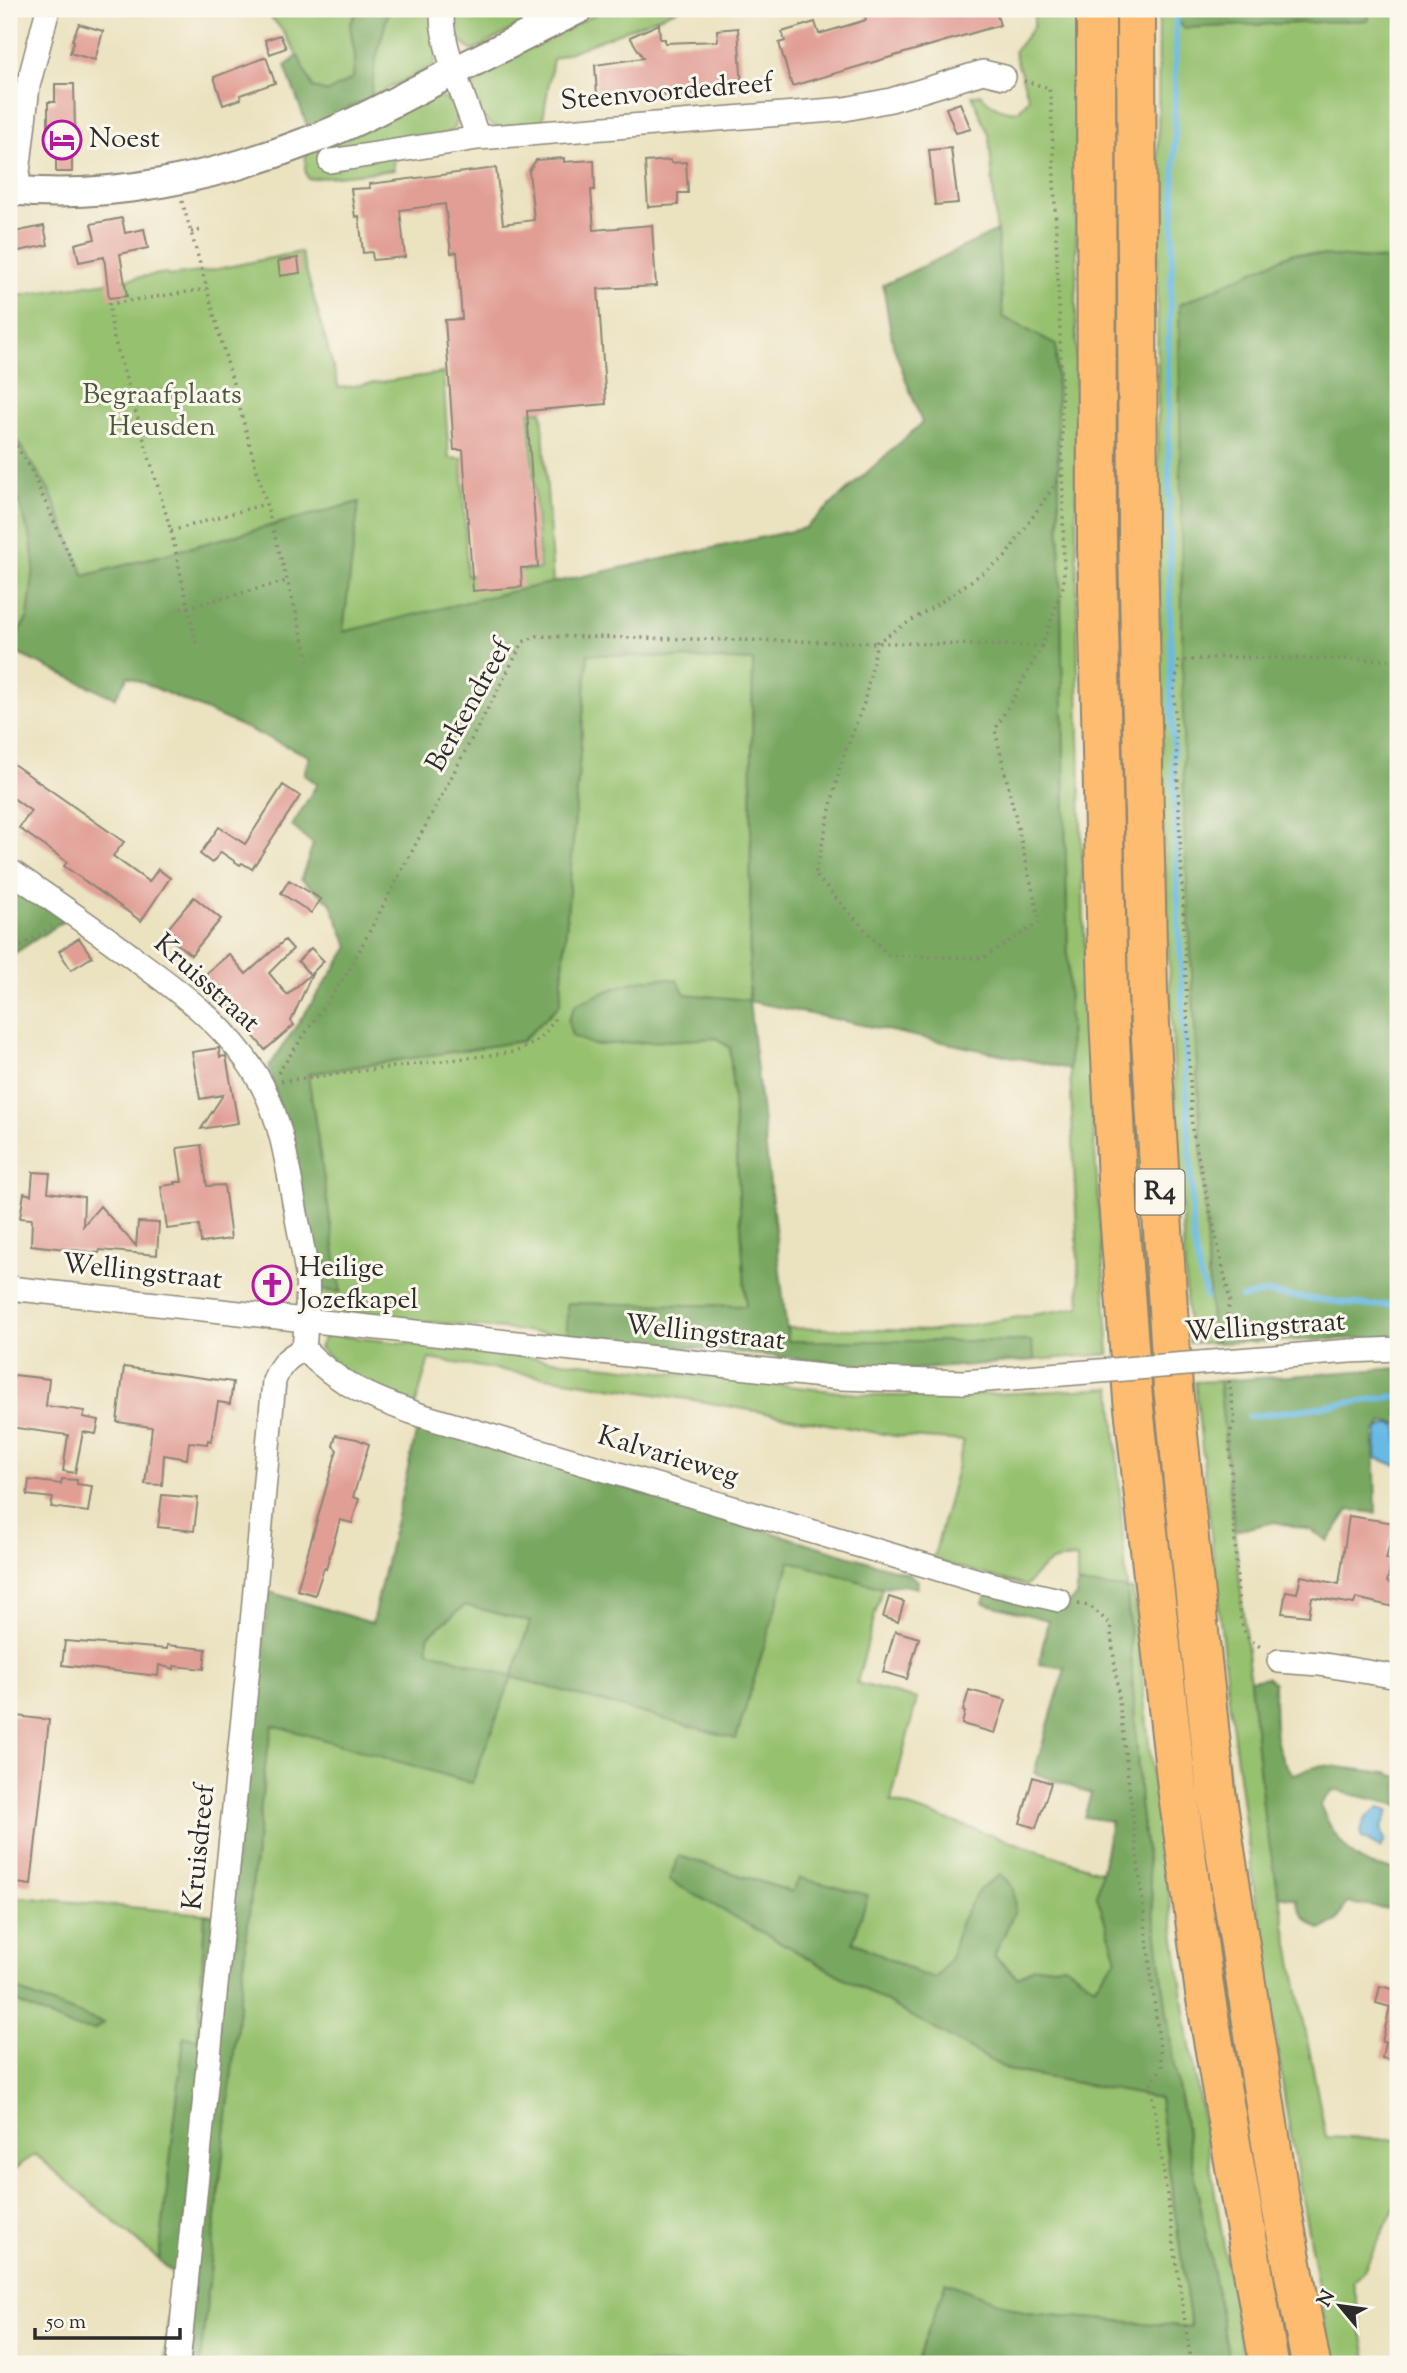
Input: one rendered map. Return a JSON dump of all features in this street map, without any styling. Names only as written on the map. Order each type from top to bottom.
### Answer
[{"type":"highway","name":"R4","points":[[1096,9],[1097,546],[1108,996],[1119,1213],[1133,1399],[1177,1787],[1205,1993],[1269,2364]]},
{"type":"highway","name":"R4","points":[[1136,9],[1138,531],[1148,992],[1172,1388],[1216,1792],[1278,2186],[1311,2364]]},
{"type":"street","points":[[48,9],[28,86],[12,191],[68,194],[175,179],[238,164],[307,142],[353,122],[579,9]]},
{"type":"street","points":[[443,9],[441,18],[444,43],[478,138]]},
{"type":"street","name":"Steenvoordedreef","points":[[330,161],[478,138],[845,109],[891,100],[983,72],[1004,77]]},
{"type":"street","name":"Kruisstraat","points":[[9,870],[74,914],[178,992],[221,1030],[244,1055],[275,1114],[284,1149],[307,1275],[307,1319]]},
{"type":"street","name":"Wellingstraat","points":[[9,1288],[840,1378],[963,1382],[1398,1349]]},
{"type":"street","points":[[304,1349],[307,1319]]},
{"type":"street","name":"Kalvarieweg","points":[[304,1349],[327,1372],[347,1385],[420,1415],[971,1579],[1059,1600]]},
{"type":"street","name":"Kruisdreef","points":[[178,2364],[274,1381],[279,1368],[290,1356],[304,1349]]},
{"type":"street","points":[[1279,1661],[1319,1664],[1398,1677]]},
{"type":"path","points":[[1004,77],[1049,88],[1051,102],[1061,361],[1065,584],[1042,646],[995,730],[1040,922],[983,958],[888,955],[815,875],[839,766],[864,703],[877,642],[1005,557],[1063,473]]},
{"type":"path","points":[[175,179],[309,660]]},
{"type":"path","points":[[191,232],[203,230]]},
{"type":"path","points":[[196,643],[171,531],[113,335],[109,304],[207,289]]},
{"type":"path","points":[[9,434],[30,468],[76,570]]},
{"type":"path","points":[[171,531],[265,504]]},
{"type":"path","points":[[181,609],[286,580]]},
{"type":"path","name":"Berkendreef","points":[[262,1085],[281,1071],[349,970],[523,642],[537,636],[1042,646]]},
{"type":"path","points":[[1224,1352],[1222,1339],[1230,1300],[1192,1129],[1174,691],[1179,662],[1225,657],[1398,660]]},
{"type":"path","points":[[9,954],[74,914]]},
{"type":"path","points":[[262,1085],[302,1077],[514,1052],[533,1045],[547,1033],[557,1014]]},
{"type":"path","points":[[1229,1377],[1235,1420],[1230,1433],[1230,1453],[1239,1614],[1246,1636],[1279,1661]]},
{"type":"path","points":[[1059,1600],[1090,1606],[1110,1624],[1162,2067],[1151,2084],[1191,2364]]},
{"type":"green space","points":[[245,9],[358,9],[350,25],[355,56],[353,78],[328,92],[313,88],[291,45],[276,23],[261,12],[244,14]]},
{"type":"green space","points":[[358,9],[389,9],[375,63],[371,97],[308,128],[285,66],[298,56],[313,88],[328,92],[353,78],[355,56],[350,25]]},
{"type":"green space","points":[[389,9],[435,9],[436,57],[433,66],[371,97],[375,63]]},
{"type":"green space","points":[[448,9],[551,9],[472,51],[456,37]]},
{"type":"green space","points":[[606,9],[679,9],[553,59],[542,125],[503,128],[492,125],[482,116],[475,103],[473,89],[478,78],[490,66]]},
{"type":"green space","points":[[1034,9],[1078,9],[1076,407],[1084,938],[1109,1354],[1035,1360],[1030,1341],[788,1341],[788,1328],[934,1331],[1080,1307],[1070,1069],[1056,346],[1003,317],[989,135],[972,96],[980,94],[1007,111],[1018,111],[1029,99],[1014,52],[1034,26]]},
{"type":"green space","points":[[1159,9],[1176,9],[1175,16],[1184,28],[1369,20],[1369,9],[1398,9],[1398,261],[1293,253],[1184,826],[1212,1343],[1189,1343],[1167,911],[1158,482]]},
{"type":"green space","points":[[1176,9],[1369,9],[1369,20],[1184,28],[1175,16]]},
{"type":"green space","points":[[1111,11],[1123,12],[1134,956],[1293,2347],[1281,2349],[1206,1896],[1144,1348],[1117,840]]},
{"type":"green space","points":[[436,96],[448,100],[455,109],[456,119],[452,131],[393,160],[394,170],[308,179],[305,170],[306,154]]},
{"type":"green space","points":[[997,231],[1003,317],[1056,345],[1070,1069],[749,1001],[788,1341],[1031,1341],[1035,1360],[910,1370],[567,1335],[567,1303],[746,1306],[730,1048],[717,1038],[594,1045],[572,1036],[568,1021],[575,1005],[624,985],[651,979],[677,980],[685,994],[749,1000],[753,661],[588,654],[560,1004],[522,1041],[308,1074],[341,1292],[317,1289],[291,1154],[269,1067],[349,947],[330,902],[301,879],[313,844],[292,826],[317,784],[304,774],[309,756],[128,676],[115,698],[9,650],[28,617],[34,566],[31,539],[9,474],[9,437],[15,438],[49,490],[84,576],[359,502],[343,632],[500,594],[805,528],[922,423],[893,345],[883,285]]},
{"type":"green space","name":"Begraafplaats Heusden","points":[[301,252],[339,388],[443,373],[449,458],[462,459],[467,575],[540,569],[529,412],[542,411],[553,583],[342,632],[358,502],[84,576],[49,490],[15,438],[9,437],[9,297],[166,273],[168,276],[207,271]]},
{"type":"green space","points":[[1293,253],[1398,261],[1398,1337],[1212,1343],[1184,826],[1179,305]]},
{"type":"green space","points":[[9,474],[31,539],[34,566],[28,617],[9,648]]},
{"type":"green space","points":[[588,654],[753,661],[749,1001],[685,994],[600,994],[575,1005],[568,1021],[594,1045],[717,1038],[730,1048],[746,1306],[568,1303],[567,1335],[333,1311],[325,1306],[317,1289],[340,1292],[307,1074],[522,1041],[560,1004]]},
{"type":"green space","points":[[9,886],[65,920],[9,957]]},
{"type":"green space","points":[[331,1335],[876,1396],[957,1396],[1112,1388],[1127,1589],[1133,1590],[1151,1763],[1188,2034],[1244,2364],[1230,2364],[1173,2060],[1140,1804],[1127,1590],[1077,1584],[1077,1558],[1053,1561],[1037,1572],[1026,1586],[933,1560],[964,1441],[895,1436],[693,1400],[429,1359],[415,1407],[356,1382],[319,1348],[323,1339]]},
{"type":"green space","points":[[1398,1368],[1398,1424],[1383,1422],[1374,1433],[1376,1513],[1349,1510],[1328,1541],[1311,1530],[1275,1522],[1234,1531],[1219,1381]]},
{"type":"green space","points":[[1219,1381],[1264,1815],[1326,2137],[1398,2140],[1398,2201],[1363,2272],[1353,2281],[1368,2364],[1332,2364],[1287,2114],[1227,1685],[1195,1382]]},
{"type":"green space","points":[[418,1425],[909,1574],[918,1581],[917,1588],[891,1585],[882,1588],[790,1561],[736,1739],[512,1677],[472,1783],[273,1725],[266,1759],[200,2364],[185,2364],[248,1743],[270,1592],[372,1623]],"holes":[[[465,1605],[530,1622],[512,1677],[428,1650],[428,1636]]]},
{"type":"green space","points":[[790,1560],[882,1588],[857,1683],[917,1699],[891,1801],[1102,1872],[1097,1896],[1117,1958],[1094,1986],[1018,1978],[994,1955],[1015,1911],[961,1921],[950,1959],[936,1978],[922,1975],[853,1942],[867,1896],[793,1892],[679,1856],[669,1880],[1008,2070],[1159,2098],[1191,2327],[1025,2313],[946,2283],[918,2361],[930,2364],[200,2364],[266,1759],[273,1724],[472,1782],[428,1650],[428,1636],[465,1605],[530,1622],[512,1677]]},
{"type":"green space","points":[[1077,1584],[1127,1589],[1140,1804],[1173,2060],[1230,2364],[930,2364],[917,2360],[946,2282],[1026,2313],[1191,2327],[1159,2098],[1008,2070],[669,1880],[679,1856],[792,1892],[800,1878],[868,1895],[853,1942],[922,1975],[936,1978],[950,1959],[961,1921],[978,1891],[1001,1874],[1013,1888],[1015,1911],[994,1956],[1018,1978],[1033,1967],[1065,1965],[1094,1986],[1117,1958],[1097,1896],[1111,1821],[1084,1817],[1091,1794],[1034,1773],[1065,1668],[1039,1664],[1048,1620],[983,1603],[988,1589],[1061,1609],[1077,1596]]},
{"type":"green space","points":[[1267,1677],[1274,1683],[1275,1732],[1280,1755],[1293,1774],[1322,1765],[1387,1773],[1398,1777],[1398,1805],[1333,1790],[1320,1805],[1333,1831],[1353,1855],[1376,1867],[1398,1870],[1398,1910],[1347,1903],[1337,1921],[1321,1930],[1305,1917],[1296,1899],[1279,1896],[1264,1815],[1250,1680]]},
{"type":"green space","points":[[9,1896],[205,1914],[198,2040],[184,2038],[159,2260],[35,2154],[9,2173],[9,1999],[73,2027],[102,2023],[28,1995],[9,1984]]},
{"type":"green space","points":[[205,1914],[217,1915],[171,2364],[164,2364],[173,2273],[159,2260],[184,2037],[198,2039]]},
{"type":"green space","points":[[9,1984],[28,1995],[103,2023],[94,2030],[73,2027],[9,1999]]},
{"type":"water","points":[[1391,1424],[1398,1427],[1398,1466],[1376,1458],[1377,1431]]},
{"type":"water","points":[[1379,1808],[1389,1811],[1381,1828],[1385,1841],[1380,1848],[1361,1837],[1365,1820]]},
{"type":"building","points":[[863,9],[995,9],[1000,25],[792,86],[779,43],[785,41],[782,32],[815,22],[819,34],[866,20]]},
{"type":"building","points":[[79,24],[103,31],[95,60],[70,53]]},
{"type":"building","points":[[659,24],[660,39],[665,39],[665,43],[718,41],[717,30],[738,28],[742,89],[666,96],[663,92],[597,95],[595,65],[643,58],[630,37]]},
{"type":"building","points":[[280,35],[286,48],[270,54],[265,40]]},
{"type":"building","points":[[266,57],[275,83],[240,95],[241,99],[223,105],[214,77]]},
{"type":"building","points":[[55,84],[74,84],[72,172],[56,172],[56,126],[48,126],[48,102],[55,102]]},
{"type":"building","points":[[960,103],[971,129],[956,133],[946,108]]},
{"type":"building","points":[[951,148],[958,203],[935,205],[929,150]]},
{"type":"building","points":[[564,158],[564,162],[594,160],[595,190],[591,190],[594,230],[652,225],[656,286],[598,289],[606,404],[527,411],[538,567],[521,568],[522,587],[473,591],[463,450],[454,450],[445,320],[462,319],[457,252],[451,253],[445,204],[400,210],[405,257],[373,260],[372,252],[363,253],[359,216],[355,217],[351,189],[370,188],[369,184],[496,168],[503,224],[534,220],[529,171],[536,160]]},
{"type":"building","points":[[671,160],[671,163],[686,162],[688,193],[678,193],[678,205],[648,207],[645,162]]},
{"type":"building","points":[[122,218],[125,233],[144,229],[148,248],[120,254],[127,296],[109,298],[104,257],[79,262],[75,244],[95,239],[91,224]]},
{"type":"building","points":[[44,226],[48,245],[9,253],[9,233]]},
{"type":"building","points":[[298,258],[300,273],[280,276],[278,261]]},
{"type":"building","points":[[9,761],[124,842],[113,856],[149,882],[158,869],[170,878],[141,921],[64,866],[67,862],[19,828],[31,811],[9,795]]},
{"type":"building","points":[[283,785],[300,796],[252,869],[242,863],[240,865],[221,852],[212,863],[200,854],[219,827],[245,844]]},
{"type":"building","points":[[289,880],[321,899],[311,913],[281,893]]},
{"type":"building","points":[[194,897],[221,919],[191,955],[164,933]]},
{"type":"building","points":[[79,938],[92,957],[71,970],[59,951]]},
{"type":"building","points":[[285,940],[293,949],[269,973],[287,995],[313,972],[291,1021],[294,1025],[265,1050],[207,979],[207,973],[229,954],[246,974]]},
{"type":"building","points":[[311,948],[324,961],[310,975],[298,961]]},
{"type":"building","points":[[219,1048],[220,1057],[226,1056],[238,1123],[201,1129],[223,1095],[200,1099],[192,1052]]},
{"type":"building","points":[[201,1145],[207,1186],[224,1185],[231,1239],[201,1243],[199,1225],[167,1229],[161,1186],[182,1182],[177,1148]]},
{"type":"building","points":[[33,1172],[50,1173],[48,1192],[84,1197],[83,1226],[100,1206],[136,1246],[138,1222],[159,1223],[157,1255],[100,1250],[99,1253],[31,1245],[32,1219],[20,1218],[24,1193],[31,1195]]},
{"type":"building","points":[[124,1367],[233,1382],[230,1404],[218,1402],[211,1441],[208,1440],[207,1444],[189,1442],[187,1459],[164,1455],[162,1485],[145,1484],[152,1427],[117,1422]]},
{"type":"building","points":[[14,1375],[49,1379],[46,1406],[85,1411],[83,1417],[99,1420],[96,1434],[83,1432],[75,1473],[63,1471],[68,1435],[9,1427],[9,1378],[13,1379]]},
{"type":"building","points":[[336,1435],[369,1444],[353,1497],[359,1499],[352,1523],[340,1520],[326,1569],[324,1568],[315,1595],[297,1590],[337,1450],[333,1446]]},
{"type":"building","points":[[62,1479],[77,1480],[77,1484],[92,1486],[88,1512],[51,1507],[53,1498],[27,1495],[29,1480],[61,1484]]},
{"type":"building","points":[[162,1495],[198,1498],[194,1531],[158,1527]]},
{"type":"building","points":[[1349,1516],[1395,1523],[1386,1559],[1392,1560],[1387,1582],[1398,1585],[1398,1608],[1356,1598],[1354,1604],[1312,1597],[1309,1616],[1282,1613],[1286,1591],[1297,1593],[1301,1576],[1339,1584]]},
{"type":"building","points":[[889,1597],[904,1602],[898,1622],[883,1617]]},
{"type":"building","points":[[895,1631],[919,1638],[907,1679],[883,1672]]},
{"type":"building","points":[[65,1641],[167,1649],[167,1645],[206,1649],[204,1669],[174,1666],[174,1669],[159,1665],[158,1676],[62,1665]]},
{"type":"building","points":[[969,1690],[1006,1700],[995,1733],[962,1724]]},
{"type":"building","points":[[9,1715],[49,1720],[31,1885],[9,1882]]},
{"type":"building","points":[[1033,1777],[1051,1783],[1036,1828],[1020,1823]]},
{"type":"building","points":[[1380,1986],[1398,1990],[1398,2062],[1382,2058],[1385,2042],[1382,2042],[1390,2007],[1376,2003]]},
{"type":"waterway","points":[[1176,9],[1174,212],[1168,353],[1171,686],[1192,1218],[1196,1257],[1206,1297]]},
{"type":"waterway","points":[[1242,1298],[1264,1293],[1371,1306],[1398,1304]]},
{"type":"waterway","points":[[1248,1417],[1398,1396]]},
{"type":"place","name":"Noest","points":[[62,140]]},
{"type":"place","name":"Heilige Jozefkapel","points":[[272,1285]]}]
